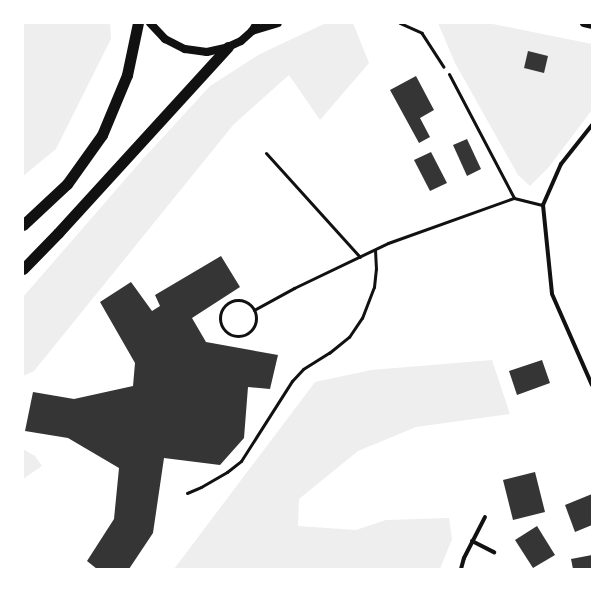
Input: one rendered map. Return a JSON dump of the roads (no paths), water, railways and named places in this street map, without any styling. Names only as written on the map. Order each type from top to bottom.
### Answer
[{"type":"highway","points":[[23,225],[67,184],[102,135],[127,75],[138,23]]},
{"type":"highway","points":[[23,269],[58,234],[228,48]]},
{"type":"main road","points":[[150,23],[165,39],[185,49],[207,52],[228,48],[241,41],[252,31],[257,23]]},
{"type":"main road","points":[[252,31],[278,23]]},
{"type":"main road","points":[[584,23],[592,25]]},
{"type":"street","points":[[592,125],[561,164],[543,205],[552,294],[592,385]]},
{"type":"street","points":[[461,569],[472,541],[485,517]]},
{"type":"street","points":[[472,541],[494,552]]},
{"type":"lane","points":[[449,74],[514,198]]},
{"type":"lane","points":[[266,153],[360,257]]},
{"type":"lane","points":[[254,310],[294,288],[374,250],[514,198],[543,205]]},
{"type":"lane","points":[[187,493],[228,472],[241,461],[292,381],[303,369],[349,337],[362,318],[374,287],[376,268],[374,250]]},
{"type":"lane","points":[[240,300],[246,301],[254,310],[255,322],[249,332],[238,336],[232,335],[222,328],[220,316],[224,305],[229,302],[240,300]]}]
